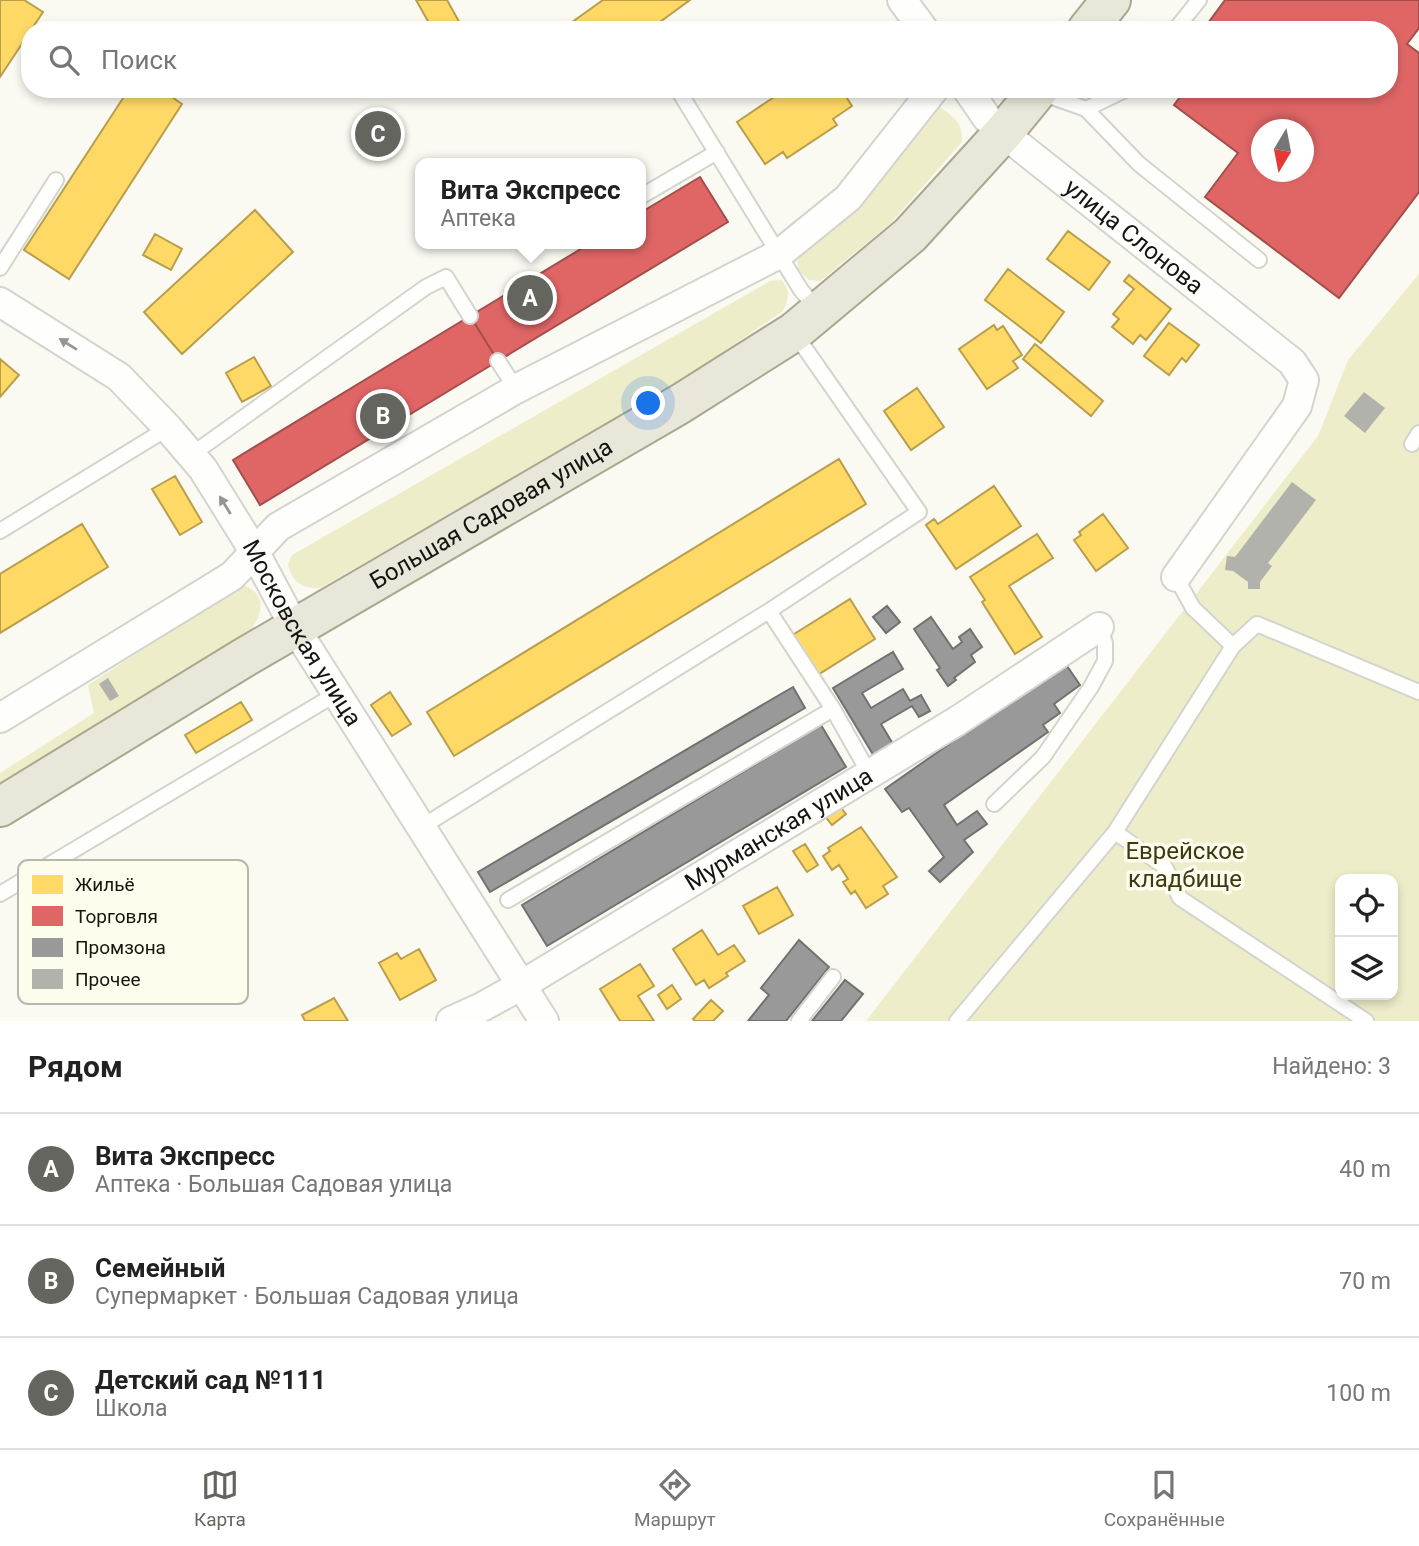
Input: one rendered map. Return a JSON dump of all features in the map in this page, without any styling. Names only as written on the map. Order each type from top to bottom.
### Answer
[{"type":"main road","points":[[1094,21],[1111,0]]},
{"type":"main road","name":"Большая Садовая улица","points":[[0,807],[295,628],[680,404],[807,322],[910,235],[1031,98]]},
{"type":"street","points":[[902,0],[917,21]]},
{"type":"street","points":[[0,718],[232,576],[278,527],[516,389],[779,254],[848,198],[927,98]]},
{"type":"street","name":"улица Слонова","points":[[973,98],[987,118],[1003,133],[1292,362],[1304,380],[1297,406],[1176,577]]},
{"type":"street","name":"Московская улица","points":[[0,302],[119,377],[168,428],[202,469],[254,551],[295,628],[544,1021]]},
{"type":"street","name":"Мурманская улица","points":[[451,1021],[520,986],[957,721],[1099,627]]},
{"type":"lane","points":[[1182,21],[1199,0]]},
{"type":"lane","points":[[420,828],[769,611],[919,512],[807,322],[801,290],[683,98]]},
{"type":"lane","points":[[1058,98],[1086,109],[1139,164],[1259,260]]},
{"type":"lane","points":[[1086,109],[1109,98]]},
{"type":"lane","points":[[646,194],[718,152]]},
{"type":"lane","points":[[0,268],[56,180]]},
{"type":"lane","points":[[191,455],[426,287],[446,277],[470,316]]},
{"type":"lane","points":[[498,361],[516,389]]},
{"type":"lane","points":[[0,531],[168,428]]},
{"type":"lane","points":[[1176,577],[1193,608],[1233,646]]},
{"type":"lane","points":[[769,611],[833,709],[869,773]]},
{"type":"lane","points":[[957,1021],[1115,832],[1233,646],[1257,624],[1419,692]]},
{"type":"lane","points":[[994,804],[1043,757],[1091,687],[1105,661],[1105,643],[1099,627]]},
{"type":"lane","points":[[57,860],[336,694]]},
{"type":"lane","points":[[508,900],[833,709]]},
{"type":"lane","points":[[1115,832],[1165,867],[1180,898],[1366,1021]]},
{"type":"lane","points":[[0,894],[18,883]]},
{"type":"lane","points":[[799,1021],[833,976]]},
{"type":"green space","points":[[940,107],[957,122],[962,142],[890,224],[820,281],[809,280],[799,271],[797,262],[803,252],[857,209],[928,112]]},
{"type":"green space","name":"Еврейское кладбище","points":[[1419,274],[1419,1021],[866,1021],[1318,436],[1348,360]]},
{"type":"green space","points":[[781,280],[788,295],[783,311],[672,387],[320,588],[303,586],[295,580],[288,564],[292,555],[770,281]]},
{"type":"green space","points":[[242,585],[250,588],[259,598],[259,616],[252,629],[0,783],[0,773],[94,713],[88,685]]},
{"type":"building: Жильё","points":[[0,0],[24,0],[43,12],[37,21],[21,21],[21,45],[0,77]]},
{"type":"building: Жильё","points":[[416,0],[447,0],[459,21],[428,21]]},
{"type":"building: Жильё","points":[[603,0],[690,0],[661,21],[574,21]]},
{"type":"building: Жильё","points":[[123,98],[173,98],[182,104],[69,279],[24,250]]},
{"type":"building: Жильё","points":[[773,98],[847,98],[852,106],[833,119],[837,125],[787,158],[783,152],[765,164],[737,122]]},
{"type":"building: Жильё","points":[[255,210],[293,252],[182,354],[144,312]]},
{"type":"building: Жильё","points":[[1068,231],[1110,262],[1089,290],[1047,259]]},
{"type":"building: Жильё","points":[[155,234],[182,249],[171,270],[143,255]]},
{"type":"building: Жильё","points":[[1008,269],[1064,312],[1041,343],[985,300]]},
{"type":"building: Жильё","points":[[1129,275],[1171,309],[1146,340],[1140,335],[1133,344],[1112,327],[1119,319],[1113,314],[1134,289],[1124,281]]},
{"type":"building: Жильё","points":[[1169,323],[1199,345],[1186,362],[1182,358],[1169,375],[1144,356]]},
{"type":"building: Жильё","points":[[994,325],[997,330],[1003,326],[1022,355],[1013,361],[1018,368],[987,389],[959,349]]},
{"type":"building: Жильё","points":[[1035,344],[1103,401],[1091,416],[1023,359]]},
{"type":"building: Жильё","points":[[254,357],[271,386],[242,402],[226,373]]},
{"type":"building: Жильё","points":[[0,359],[19,375],[0,397]]},
{"type":"building: Жильё","points":[[917,388],[944,427],[911,450],[884,411]]},
{"type":"building: Жильё","points":[[839,459],[866,504],[454,756],[427,712]]},
{"type":"building: Жильё","points":[[175,476],[202,522],[180,535],[152,489]]},
{"type":"building: Жильё","points":[[994,486],[1021,526],[956,569],[926,525],[934,519],[938,524]]},
{"type":"building: Жильё","points":[[1103,514],[1128,548],[1096,571],[1074,540],[1081,535],[1079,532]]},
{"type":"building: Жильё","points":[[82,524],[108,567],[0,633],[0,574]]},
{"type":"building: Жильё","points":[[1037,534],[1053,558],[1009,586],[1042,637],[1015,654],[982,602],[985,600],[970,577]]},
{"type":"building: Жильё","points":[[850,599],[875,639],[816,676],[791,636]]},
{"type":"building: Жильё","points":[[390,692],[411,724],[392,736],[371,705]]},
{"type":"building: Жильё","points":[[241,702],[252,720],[196,753],[185,735]]},
{"type":"building: Жильё","points":[[838,804],[846,814],[832,825],[824,815]]},
{"type":"building: Жильё","points":[[861,827],[897,877],[883,886],[888,894],[866,908],[855,891],[851,894],[843,882],[848,879],[839,865],[832,870],[823,856],[830,851],[828,848]]},
{"type":"building: Жильё","points":[[805,844],[818,865],[807,872],[793,851]]},
{"type":"building: Жильё","points":[[777,887],[793,915],[759,934],[743,906]]},
{"type":"building: Жильё","points":[[702,930],[718,955],[734,945],[745,961],[709,988],[704,980],[696,985],[673,949]]},
{"type":"building: Жильё","points":[[419,949],[436,980],[400,1000],[379,963],[397,953],[401,959]]},
{"type":"building: Жильё","points":[[640,964],[654,986],[638,996],[654,1021],[620,1021],[600,989]]},
{"type":"building: Жильё","points":[[672,985],[681,999],[667,1009],[658,995]]},
{"type":"building: Жильё","points":[[334,998],[348,1021],[305,1021],[302,1015]]},
{"type":"building: Жильё","points":[[711,1000],[723,1011],[713,1021],[695,1021],[693,1019]]},
{"type":"building: Торговля","points":[[1225,0],[1419,0],[1419,28],[1407,44],[1419,53],[1419,192],[1339,298],[1205,197],[1238,153],[1174,105],[1179,98],[1398,98],[1398,21],[1210,21]]},
{"type":"building: Торговля","points":[[700,177],[728,222],[498,361],[470,316],[581,249],[646,249],[646,209]]},
{"type":"building: Торговля","points":[[470,316],[498,361],[260,505],[233,460]]},
{"type":"building: Промзона","points":[[887,606],[900,622],[886,633],[873,617]]},
{"type":"building: Промзона","points":[[931,617],[953,649],[962,642],[959,637],[970,629],[982,647],[971,655],[975,662],[948,686],[937,670],[940,668],[914,629]]},
{"type":"building: Промзона","points":[[893,652],[903,669],[862,693],[871,708],[903,689],[910,701],[921,695],[930,711],[919,717],[912,706],[881,724],[893,744],[874,756],[833,688]]},
{"type":"building: Промзона","points":[[1065,663],[1080,685],[1054,704],[1060,713],[1043,725],[1048,732],[944,805],[957,825],[977,811],[987,824],[964,840],[973,852],[940,882],[929,871],[944,857],[909,808],[902,812],[885,789]]},
{"type":"building: Промзона","points":[[793,687],[805,708],[490,892],[478,872]]},
{"type":"building: Промзона","points":[[821,725],[846,767],[547,946],[522,905]]},
{"type":"building: Промзона","points":[[799,940],[829,967],[786,1021],[748,1021],[769,995],[761,988]]},
{"type":"building: Промзона","points":[[845,980],[863,994],[841,1021],[812,1021]]},
{"type":"building: Прочее","points":[[1364,392],[1385,408],[1365,433],[1344,416]]},
{"type":"building: Прочее","points":[[1292,482],[1316,500],[1268,563],[1272,566],[1260,582],[1260,589],[1248,589],[1248,582],[1233,571],[1225,570],[1227,556],[1235,557]]},
{"type":"building: Прочее","points":[[108,678],[119,696],[110,701],[99,684]]},
{"type":"place","name":"Детский сад №111","points":[[378,134]]},
{"type":"place","name":"Вита Экспресс","points":[[530,298]]},
{"type":"place","name":"Семейный","points":[[383,416]]}]
